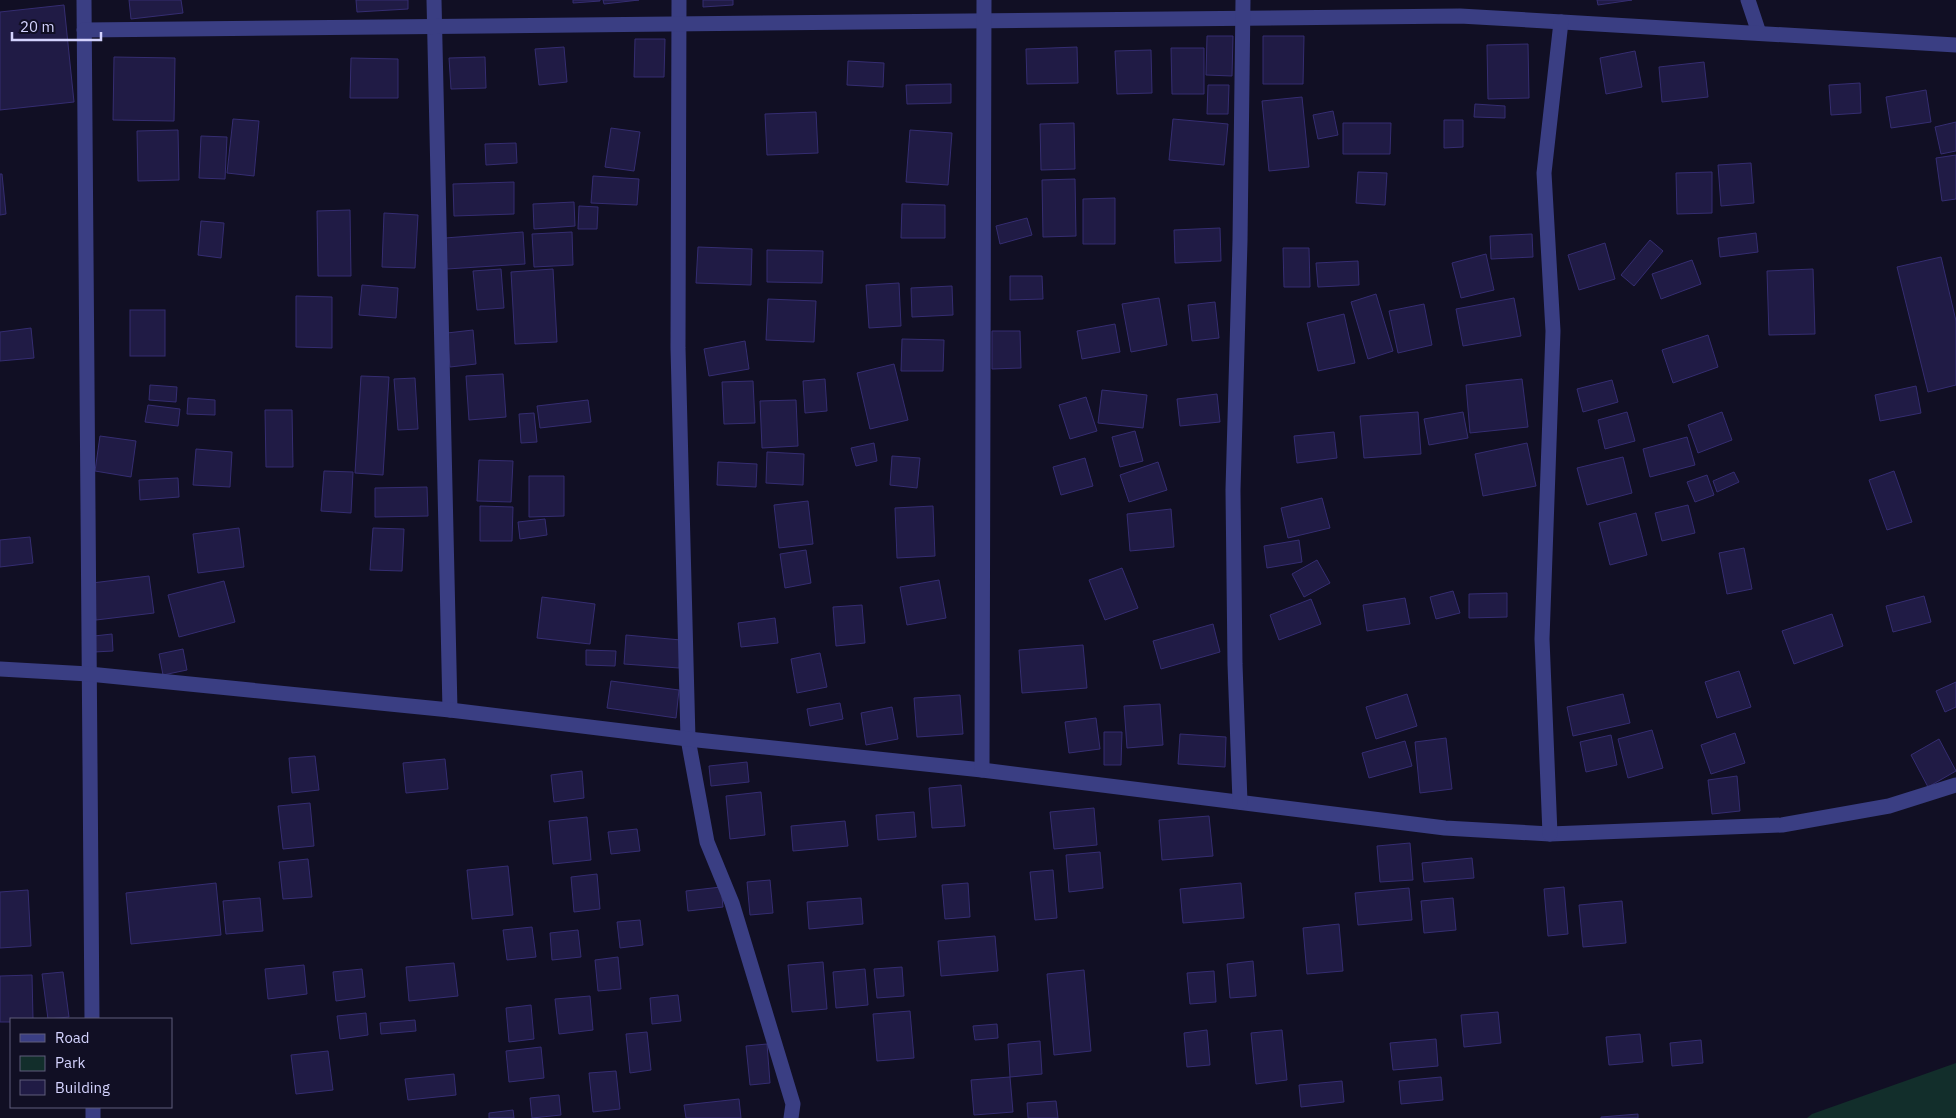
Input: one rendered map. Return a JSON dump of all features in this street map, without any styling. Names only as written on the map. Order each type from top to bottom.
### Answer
[{"type":"street","points":[[84,0],[92,1018]]},
{"type":"street","points":[[434,0],[450,710]]},
{"type":"street","points":[[679,0],[678,348],[688,739],[708,842],[732,903],[793,1104],[791,1118]]},
{"type":"street","points":[[982,770],[984,0]]},
{"type":"street","points":[[1240,802],[1235,664],[1233,490],[1240,241],[1243,0]]},
{"type":"street","points":[[1748,0],[1759,33]]},
{"type":"street","points":[[84,30],[1460,16],[1956,44]]},
{"type":"street","points":[[1550,834],[1542,639],[1553,330],[1544,173],[1561,22]]},
{"type":"street","points":[[0,669],[89,674],[450,710],[688,739],[982,770],[1444,828],[1550,834],[1782,824],[1889,806],[1956,785]]},
{"type":"green space","points":[[1956,1063],[1956,1118],[1807,1118],[1812,1114]]},
{"type":"building","points":[[129,0],[181,0],[183,13],[131,19]]},
{"type":"building","points":[[356,0],[408,0],[408,9],[357,12]]},
{"type":"building","points":[[573,0],[600,0],[600,1],[573,3]]},
{"type":"building","points":[[603,0],[639,0],[604,4]]},
{"type":"building","points":[[703,0],[733,0],[733,5],[703,7]]},
{"type":"building","points":[[1597,0],[1632,0],[1598,5]]},
{"type":"building","points":[[64,5],[74,102],[0,110],[0,12]]},
{"type":"building","points":[[1207,36],[1233,36],[1232,76],[1206,75]]},
{"type":"building","points":[[1263,36],[1304,36],[1303,84],[1263,84]]},
{"type":"building","points":[[635,39],[665,39],[664,77],[634,77]]},
{"type":"building","points":[[1528,44],[1529,98],[1488,99],[1487,45]]},
{"type":"building","points":[[564,47],[567,82],[539,85],[535,49]]},
{"type":"building","points":[[1077,47],[1078,83],[1027,84],[1026,49]]},
{"type":"building","points":[[1171,48],[1204,48],[1204,94],[1172,94]]},
{"type":"building","points":[[1151,50],[1152,93],[1117,94],[1115,51]]},
{"type":"building","points":[[1635,51],[1642,87],[1606,94],[1600,58]]},
{"type":"building","points":[[114,57],[175,58],[174,121],[113,120]]},
{"type":"building","points":[[485,57],[486,88],[451,89],[449,58]]},
{"type":"building","points":[[351,58],[398,59],[398,98],[350,98]]},
{"type":"building","points":[[848,61],[884,63],[883,87],[847,85]]},
{"type":"building","points":[[1704,62],[1708,97],[1662,102],[1659,67]]},
{"type":"building","points":[[1860,83],[1861,113],[1831,115],[1829,85]]},
{"type":"building","points":[[951,84],[951,103],[907,104],[906,85]]},
{"type":"building","points":[[1208,85],[1229,85],[1228,114],[1207,114]]},
{"type":"building","points":[[1926,90],[1931,122],[1891,128],[1886,97]]},
{"type":"building","points":[[1302,97],[1309,167],[1269,171],[1262,101]]},
{"type":"building","points":[[1475,104],[1505,106],[1505,118],[1474,117]]},
{"type":"building","points":[[1333,111],[1338,135],[1318,139],[1313,115]]},
{"type":"building","points":[[816,112],[818,153],[767,155],[765,114]]},
{"type":"building","points":[[233,119],[259,121],[254,176],[227,173]]},
{"type":"building","points":[[1173,119],[1228,124],[1224,165],[1169,160]]},
{"type":"building","points":[[1444,120],[1463,120],[1463,147],[1444,148]]},
{"type":"building","points":[[1956,122],[1956,151],[1941,154],[1935,127]]},
{"type":"building","points":[[1074,123],[1075,169],[1041,170],[1040,124]]},
{"type":"building","points":[[1343,123],[1391,123],[1390,154],[1343,154]]},
{"type":"building","points":[[611,128],[640,132],[634,171],[605,167]]},
{"type":"building","points":[[178,130],[179,180],[138,181],[137,131]]},
{"type":"building","points":[[910,130],[952,133],[948,185],[906,182]]},
{"type":"building","points":[[201,136],[227,137],[225,179],[199,178]]},
{"type":"building","points":[[516,143],[517,163],[486,165],[485,144]]},
{"type":"building","points":[[1956,155],[1956,199],[1942,201],[1936,158]]},
{"type":"building","points":[[1751,163],[1754,203],[1721,206],[1718,165]]},
{"type":"building","points":[[1358,172],[1387,173],[1385,205],[1356,203]]},
{"type":"building","points":[[1712,172],[1712,213],[1677,214],[1676,173]]},
{"type":"building","points":[[0,174],[2,174],[6,214],[0,215]]},
{"type":"building","points":[[593,176],[639,179],[637,205],[591,203]]},
{"type":"building","points":[[1075,179],[1076,236],[1043,237],[1042,180]]},
{"type":"building","points":[[514,182],[514,214],[454,216],[453,184]]},
{"type":"building","points":[[1115,198],[1115,244],[1083,244],[1083,199]]},
{"type":"building","points":[[574,202],[575,226],[534,229],[533,204]]},
{"type":"building","points":[[902,204],[945,205],[945,238],[901,238]]},
{"type":"building","points":[[579,206],[598,207],[597,229],[578,229]]},
{"type":"building","points":[[350,210],[351,276],[318,276],[317,211]]},
{"type":"building","points":[[384,213],[418,215],[415,268],[382,267]]},
{"type":"building","points":[[1027,218],[1032,235],[1000,244],[996,226]]},
{"type":"building","points":[[201,221],[224,223],[221,258],[198,255]]},
{"type":"building","points":[[1220,228],[1221,261],[1175,263],[1174,230]]},
{"type":"building","points":[[523,232],[525,264],[447,269],[445,238]]},
{"type":"building","points":[[572,232],[573,265],[534,267],[532,234]]},
{"type":"building","points":[[1756,233],[1758,252],[1720,257],[1718,238]]},
{"type":"building","points":[[1532,234],[1533,257],[1491,259],[1490,236]]},
{"type":"building","points":[[1650,240],[1663,251],[1634,286],[1621,275]]},
{"type":"building","points":[[1605,243],[1615,279],[1579,290],[1568,255]]},
{"type":"building","points":[[698,247],[752,249],[751,285],[696,283]]},
{"type":"building","points":[[1283,248],[1309,248],[1310,287],[1284,287]]},
{"type":"building","points":[[767,250],[823,251],[822,283],[767,282]]},
{"type":"building","points":[[1486,254],[1494,290],[1461,298],[1452,263]]},
{"type":"building","points":[[1941,257],[1956,321],[1956,385],[1928,392],[1897,267]]},
{"type":"building","points":[[1692,260],[1701,284],[1661,299],[1652,274]]},
{"type":"building","points":[[1358,261],[1359,285],[1318,287],[1316,263]]},
{"type":"building","points":[[501,269],[504,308],[477,310],[473,271]]},
{"type":"building","points":[[553,269],[557,342],[515,344],[511,272]]},
{"type":"building","points":[[1813,269],[1815,334],[1769,335],[1767,271]]},
{"type":"building","points":[[1010,276],[1042,276],[1043,299],[1010,300]]},
{"type":"building","points":[[899,283],[901,326],[869,328],[866,285]]},
{"type":"building","points":[[362,285],[398,288],[396,318],[359,315]]},
{"type":"building","points":[[952,286],[953,315],[912,317],[911,288]]},
{"type":"building","points":[[1376,294],[1393,351],[1368,359],[1351,302]]},
{"type":"building","points":[[296,296],[332,297],[332,348],[296,347]]},
{"type":"building","points":[[1159,298],[1167,345],[1131,352],[1122,304]]},
{"type":"building","points":[[1514,298],[1521,336],[1463,346],[1456,309]]},
{"type":"building","points":[[768,299],[816,301],[814,342],[766,340]]},
{"type":"building","points":[[1215,302],[1219,338],[1192,341],[1188,305]]},
{"type":"building","points":[[1424,304],[1432,345],[1398,353],[1389,311]]},
{"type":"building","points":[[130,310],[165,310],[165,356],[130,356]]},
{"type":"building","points":[[1344,314],[1355,363],[1318,371],[1307,323]]},
{"type":"building","points":[[1115,324],[1120,352],[1082,359],[1077,331]]},
{"type":"building","points":[[31,328],[34,358],[0,361],[0,332]]},
{"type":"building","points":[[473,330],[476,364],[450,367],[447,333]]},
{"type":"building","points":[[992,331],[1020,331],[1021,368],[992,369]]},
{"type":"building","points":[[1708,335],[1718,367],[1673,383],[1662,350]]},
{"type":"building","points":[[902,339],[944,340],[943,371],[901,371]]},
{"type":"building","points":[[745,341],[749,369],[709,376],[704,349]]},
{"type":"building","points":[[894,364],[908,420],[870,429],[857,373]]},
{"type":"building","points":[[503,374],[506,417],[469,420],[466,376]]},
{"type":"building","points":[[361,376],[389,377],[383,475],[355,473]]},
{"type":"building","points":[[415,378],[418,429],[398,430],[394,379]]},
{"type":"building","points":[[825,379],[827,411],[805,413],[803,381]]},
{"type":"building","points":[[1522,379],[1528,427],[1470,433],[1466,385]]},
{"type":"building","points":[[1612,380],[1618,402],[1583,412],[1577,389]]},
{"type":"building","points":[[753,381],[755,423],[724,424],[722,382]]},
{"type":"building","points":[[150,385],[177,387],[176,402],[149,400]]},
{"type":"building","points":[[1916,386],[1921,413],[1880,421],[1875,395]]},
{"type":"building","points":[[1102,390],[1147,395],[1143,428],[1098,423]]},
{"type":"building","points":[[1217,394],[1220,422],[1180,426],[1177,399]]},
{"type":"building","points":[[1086,397],[1097,431],[1070,439],[1059,405]]},
{"type":"building","points":[[188,398],[215,400],[215,415],[187,414]]},
{"type":"building","points":[[588,400],[591,422],[540,428],[537,406]]},
{"type":"building","points":[[796,400],[798,446],[762,448],[760,401]]},
{"type":"building","points":[[148,405],[180,409],[178,426],[145,422]]},
{"type":"building","points":[[265,410],[292,410],[293,467],[266,467]]},
{"type":"building","points":[[1418,412],[1421,454],[1364,458],[1360,416]]},
{"type":"building","points":[[1463,412],[1468,438],[1429,445],[1424,419]]},
{"type":"building","points":[[1627,412],[1635,441],[1605,449],[1598,420]]},
{"type":"building","points":[[1722,412],[1732,440],[1698,453],[1688,425]]},
{"type":"building","points":[[534,413],[537,442],[521,443],[519,414]]},
{"type":"building","points":[[1135,431],[1143,461],[1120,467],[1112,437]]},
{"type":"building","points":[[1334,432],[1337,458],[1297,463],[1294,436]]},
{"type":"building","points":[[100,436],[136,441],[131,477],[95,471]]},
{"type":"building","points":[[1687,437],[1695,465],[1650,477],[1643,449]]},
{"type":"building","points":[[874,443],[877,461],[856,466],[851,448]]},
{"type":"building","points":[[1527,443],[1536,486],[1483,496],[1475,454]]},
{"type":"building","points":[[196,449],[232,452],[230,487],[193,485]]},
{"type":"building","points":[[767,452],[804,454],[803,485],[766,483]]},
{"type":"building","points":[[892,456],[920,458],[917,488],[890,485]]},
{"type":"building","points":[[1623,457],[1632,493],[1587,505],[1577,468]]},
{"type":"building","points":[[1085,458],[1093,486],[1061,495],[1053,467]]},
{"type":"building","points":[[479,460],[513,461],[511,502],[477,501]]},
{"type":"building","points":[[718,462],[757,464],[756,487],[717,485]]},
{"type":"building","points":[[1158,462],[1167,490],[1129,502],[1120,475]]},
{"type":"building","points":[[324,471],[353,472],[351,513],[321,511]]},
{"type":"building","points":[[1894,471],[1912,522],[1887,530],[1869,480]]},
{"type":"building","points":[[1734,472],[1739,482],[1717,492],[1713,481]]},
{"type":"building","points":[[1707,475],[1714,495],[1695,502],[1687,482]]},
{"type":"building","points":[[529,476],[564,476],[564,516],[529,517]]},
{"type":"building","points":[[178,478],[179,497],[140,500],[139,480]]},
{"type":"building","points":[[427,487],[428,516],[375,517],[375,488]]},
{"type":"building","points":[[1322,498],[1330,528],[1288,538],[1281,508]]},
{"type":"building","points":[[808,501],[813,544],[779,548],[774,505]]},
{"type":"building","points":[[1688,505],[1695,533],[1662,541],[1655,513]]},
{"type":"building","points":[[480,506],[513,507],[512,541],[480,541]]},
{"type":"building","points":[[933,506],[935,556],[897,558],[895,508]]},
{"type":"building","points":[[1171,509],[1174,547],[1130,551],[1127,514]]},
{"type":"building","points":[[1636,513],[1647,555],[1610,565],[1599,523]]},
{"type":"building","points":[[545,519],[547,535],[520,539],[518,522]]},
{"type":"building","points":[[239,528],[244,567],[198,573],[193,534]]},
{"type":"building","points":[[373,528],[404,529],[402,571],[370,570]]},
{"type":"building","points":[[30,537],[33,563],[0,567],[0,540]]},
{"type":"building","points":[[1299,540],[1302,562],[1267,568],[1264,546]]},
{"type":"building","points":[[1744,548],[1752,589],[1727,594],[1719,553]]},
{"type":"building","points":[[806,550],[811,583],[785,588],[780,554]]},
{"type":"building","points":[[1317,560],[1330,583],[1304,597],[1292,574]]},
{"type":"building","points":[[1122,568],[1138,608],[1105,620],[1089,580]]},
{"type":"building","points":[[149,576],[154,613],[96,620],[92,583]]},
{"type":"building","points":[[939,580],[946,618],[907,625],[900,587]]},
{"type":"building","points":[[224,581],[235,622],[179,637],[168,595]]},
{"type":"building","points":[[1453,591],[1460,613],[1436,619],[1430,597]]},
{"type":"building","points":[[1507,593],[1507,617],[1469,618],[1469,594]]},
{"type":"building","points":[[1924,596],[1931,622],[1893,632],[1886,606]]},
{"type":"building","points":[[542,597],[595,604],[590,644],[537,638]]},
{"type":"building","points":[[1405,598],[1410,624],[1367,631],[1363,605]]},
{"type":"building","points":[[1311,599],[1321,624],[1279,640],[1270,615]]},
{"type":"building","points":[[862,605],[865,643],[836,646],[833,607]]},
{"type":"building","points":[[1832,614],[1843,646],[1794,664],[1782,631]]},
{"type":"building","points":[[775,618],[778,643],[741,647],[738,623]]},
{"type":"building","points":[[1213,624],[1220,652],[1161,669],[1153,641]]},
{"type":"building","points":[[112,634],[113,651],[94,652],[94,636]]},
{"type":"building","points":[[626,635],[681,640],[679,668],[624,664]]},
{"type":"building","points":[[1083,645],[1087,688],[1022,693],[1019,650]]},
{"type":"building","points":[[183,649],[187,670],[163,675],[159,654]]},
{"type":"building","points":[[586,650],[616,651],[615,666],[586,665]]},
{"type":"building","points":[[820,653],[827,687],[797,693],[791,659]]},
{"type":"building","points":[[1739,671],[1751,707],[1717,718],[1705,682]]},
{"type":"building","points":[[611,681],[679,690],[676,718],[607,708]]},
{"type":"building","points":[[1956,682],[1956,707],[1945,712],[1936,691]]},
{"type":"building","points":[[1407,694],[1417,726],[1376,739],[1366,707]]},
{"type":"building","points":[[1623,694],[1630,723],[1573,736],[1567,707]]},
{"type":"building","points":[[960,695],[963,734],[917,737],[914,698]]},
{"type":"building","points":[[840,703],[843,719],[810,726],[807,709]]},
{"type":"building","points":[[1160,704],[1163,745],[1127,748],[1124,706]]},
{"type":"building","points":[[892,707],[898,739],[866,745],[861,713]]},
{"type":"building","points":[[1096,718],[1100,749],[1069,753],[1065,722]]},
{"type":"building","points":[[1652,730],[1663,768],[1628,778],[1618,739]]},
{"type":"building","points":[[1104,732],[1122,732],[1121,765],[1104,765]]},
{"type":"building","points":[[1735,733],[1745,763],[1711,774],[1701,745]]},
{"type":"building","points":[[1180,734],[1226,737],[1225,767],[1178,764]]},
{"type":"building","points":[[1611,735],[1617,765],[1586,772],[1580,742]]},
{"type":"building","points":[[1446,738],[1452,789],[1420,793],[1415,742]]},
{"type":"building","points":[[1939,739],[1956,771],[1928,787],[1911,755]]},
{"type":"building","points":[[1405,741],[1412,766],[1369,778],[1362,753]]},
{"type":"building","points":[[315,756],[319,790],[292,793],[289,758]]},
{"type":"building","points":[[445,759],[448,789],[406,793],[403,763]]},
{"type":"building","points":[[747,762],[749,782],[711,786],[709,766]]},
{"type":"building","points":[[582,771],[584,798],[554,802],[551,775]]},
{"type":"building","points":[[1737,776],[1740,811],[1712,814],[1708,780]]},
{"type":"building","points":[[961,785],[965,826],[932,828],[929,788]]},
{"type":"building","points":[[761,792],[765,835],[730,839],[726,796]]},
{"type":"building","points":[[310,803],[314,846],[283,849],[278,806]]},
{"type":"building","points":[[1094,808],[1097,845],[1054,849],[1050,812]]},
{"type":"building","points":[[914,812],[916,837],[878,840],[876,815]]},
{"type":"building","points":[[1209,816],[1213,856],[1162,860],[1159,820]]},
{"type":"building","points":[[587,817],[591,860],[553,864],[549,821]]},
{"type":"building","points":[[845,821],[848,846],[793,851],[791,826]]},
{"type":"building","points":[[637,829],[640,851],[611,854],[608,832]]},
{"type":"building","points":[[1410,843],[1413,880],[1380,882],[1377,846]]},
{"type":"building","points":[[1100,852],[1103,888],[1069,892],[1066,855]]},
{"type":"building","points":[[1472,858],[1474,878],[1424,882],[1422,863]]},
{"type":"building","points":[[308,859],[312,897],[283,899],[279,862]]},
{"type":"building","points":[[508,866],[513,915],[472,919],[467,870]]},
{"type":"building","points":[[1053,870],[1057,918],[1035,920],[1030,872]]},
{"type":"building","points":[[597,874],[600,909],[574,912],[571,877]]},
{"type":"building","points":[[770,880],[773,913],[750,915],[747,882]]},
{"type":"building","points":[[216,883],[221,935],[131,944],[126,893]]},
{"type":"building","points":[[968,883],[970,917],[945,919],[942,885]]},
{"type":"building","points":[[1241,883],[1244,918],[1183,923],[1180,889]]},
{"type":"building","points":[[721,887],[723,907],[688,911],[686,891]]},
{"type":"building","points":[[1564,887],[1568,934],[1548,936],[1544,889]]},
{"type":"building","points":[[1409,888],[1412,920],[1358,925],[1355,893]]},
{"type":"building","points":[[28,890],[31,946],[0,948],[0,892]]},
{"type":"building","points":[[260,898],[263,931],[226,934],[223,901]]},
{"type":"building","points":[[861,898],[863,924],[809,929],[807,902]]},
{"type":"building","points":[[1453,898],[1456,930],[1424,933],[1421,901]]},
{"type":"building","points":[[1622,901],[1626,943],[1583,947],[1579,905]]},
{"type":"building","points":[[640,920],[643,945],[620,948],[617,922]]},
{"type":"building","points":[[1339,924],[1343,971],[1307,974],[1303,928]]},
{"type":"building","points":[[532,927],[536,957],[507,960],[503,930]]},
{"type":"building","points":[[578,930],[581,957],[552,960],[550,933]]},
{"type":"building","points":[[995,936],[998,971],[941,976],[938,941]]},
{"type":"building","points":[[618,957],[621,989],[598,991],[595,960]]},
{"type":"building","points":[[1253,961],[1256,996],[1230,998],[1227,964]]},
{"type":"building","points":[[823,962],[827,1009],[792,1012],[788,965]]},
{"type":"building","points":[[454,963],[458,996],[409,1001],[406,967]]},
{"type":"building","points":[[304,965],[307,994],[268,999],[265,969]]},
{"type":"building","points":[[902,967],[904,996],[877,998],[874,969]]},
{"type":"building","points":[[362,969],[365,997],[336,1001],[333,972]]},
{"type":"building","points":[[865,969],[868,1005],[836,1008],[833,972]]},
{"type":"building","points":[[1084,970],[1091,1051],[1054,1055],[1047,974]]},
{"type":"building","points":[[1214,971],[1216,1002],[1190,1004],[1187,973]]},
{"type":"building","points":[[63,972],[69,1017],[48,1018],[42,974]]},
{"type":"building","points":[[32,975],[33,1018],[10,1018],[10,1022],[0,1022],[0,976]]},
{"type":"building","points":[[678,995],[681,1021],[652,1024],[650,998]]},
{"type":"building","points":[[590,996],[593,1030],[559,1034],[555,999]]},
{"type":"building","points":[[531,1005],[534,1039],[509,1042],[506,1008]]},
{"type":"building","points":[[910,1011],[914,1058],[877,1061],[873,1014]]},
{"type":"building","points":[[1498,1012],[1501,1043],[1464,1047],[1461,1015]]},
{"type":"building","points":[[366,1013],[368,1035],[340,1039],[337,1016]]},
{"type":"building","points":[[415,1020],[416,1031],[381,1034],[380,1023]]},
{"type":"building","points":[[997,1024],[998,1038],[975,1040],[973,1026]]},
{"type":"building","points":[[1207,1030],[1210,1065],[1187,1067],[1184,1033]]},
{"type":"building","points":[[1282,1030],[1287,1080],[1256,1084],[1251,1033]]},
{"type":"building","points":[[647,1032],[651,1070],[630,1073],[626,1034]]},
{"type":"building","points":[[1640,1034],[1643,1062],[1609,1065],[1606,1037]]},
{"type":"building","points":[[1436,1039],[1438,1066],[1393,1070],[1390,1043]]},
{"type":"building","points":[[1701,1040],[1703,1063],[1672,1066],[1670,1043]]},
{"type":"building","points":[[1040,1041],[1042,1074],[1010,1077],[1008,1044]]},
{"type":"building","points":[[767,1044],[770,1083],[750,1085],[746,1046]]},
{"type":"building","points":[[541,1047],[544,1078],[509,1082],[506,1051]]},
{"type":"building","points":[[328,1051],[333,1090],[296,1094],[291,1055]]},
{"type":"building","points":[[616,1071],[620,1109],[593,1112],[589,1073]]},
{"type":"building","points":[[454,1074],[456,1095],[408,1100],[405,1079]]},
{"type":"building","points":[[1010,1077],[1013,1112],[974,1115],[971,1080]]},
{"type":"building","points":[[1441,1077],[1443,1100],[1401,1104],[1399,1081]]},
{"type":"building","points":[[1342,1081],[1344,1102],[1301,1107],[1299,1085]]},
{"type":"building","points":[[559,1095],[561,1115],[532,1118],[530,1098]]},
{"type":"building","points":[[739,1099],[741,1118],[686,1118],[684,1105]]},
{"type":"building","points":[[1056,1101],[1058,1118],[1028,1118],[1027,1103]]},
{"type":"building","points":[[513,1110],[514,1118],[489,1118],[489,1113]]},
{"type":"building","points":[[1638,1114],[1638,1118],[1601,1118],[1601,1117]]}]
